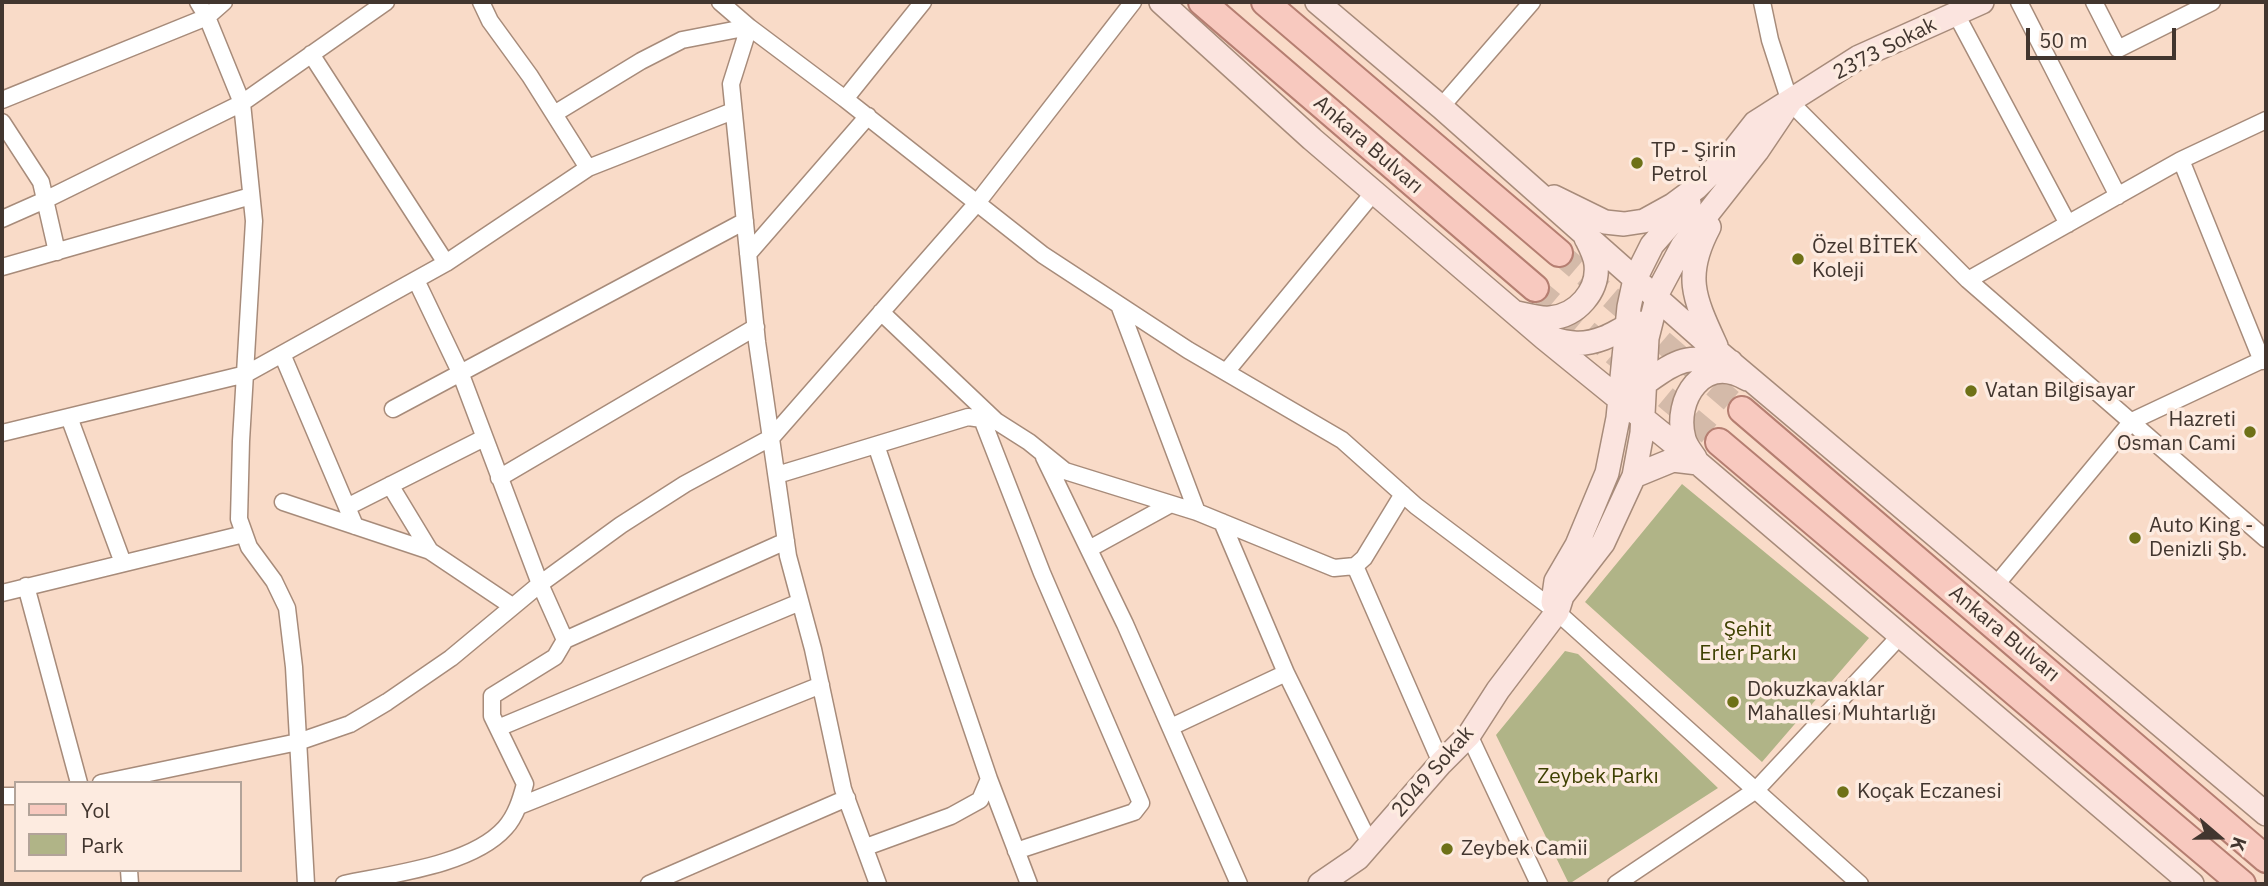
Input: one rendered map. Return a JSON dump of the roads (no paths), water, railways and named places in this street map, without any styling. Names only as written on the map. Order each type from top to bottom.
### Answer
[{"type":"main road","points":[[1161,2],[1312,139],[1543,337],[1698,463],[2192,884]]},
{"type":"main road","name":"Ankara Bulvarı","points":[[1202,2],[1535,288]]},
{"type":"main road","name":"Ankara Bulvarı","points":[[1265,2],[1559,253]]},
{"type":"main road","points":[[1317,2],[1441,107],[1656,298],[2266,814]]},
{"type":"main road","name":"2373 Sokak","points":[[1719,165],[1755,123],[1859,57],[1982,2]]},
{"type":"main road","points":[[1725,357],[1699,304],[1693,276],[1694,262],[1726,196],[1790,102]]},
{"type":"main road","points":[[1543,337],[1575,345],[1605,338],[1639,323],[1656,298],[1683,245],[1757,150]]},
{"type":"main road","points":[[1528,185],[1605,222],[1624,224],[1644,221],[1673,205],[1696,188],[1719,165]]},
{"type":"main road","points":[[1555,611],[1553,592],[1556,581],[1577,545],[1607,473],[1620,401],[1639,323],[1635,279],[1652,245],[1719,165]]},
{"type":"main road","points":[[1517,313],[1551,318],[1584,303],[1596,266],[1584,234]]},
{"type":"main road","name":"2049 Sokak","points":[[1320,884],[1358,858],[1469,735],[1563,596],[1603,543],[1634,476],[1644,384],[1639,323]]},
{"type":"main road","points":[[1620,401],[1675,363],[1695,357],[1725,357]]},
{"type":"main road","points":[[1698,463],[1685,442],[1682,413],[1687,397],[1698,380],[1711,373],[1732,373],[1761,387]]},
{"type":"main road","name":"Ankara Bulvarı","points":[[1742,410],[2266,859]]},
{"type":"main road","name":"Ankara Bulvarı","points":[[1719,442],[2242,884]]},
{"type":"main road","points":[[1634,476],[1673,460],[1698,463]]},
{"type":"street","points":[[198,2],[207,17],[242,103],[254,221],[239,519],[248,547],[274,581],[287,608],[294,667],[306,884]]},
{"type":"street","points":[[2,100],[207,17],[224,2]]},
{"type":"street","points":[[2,219],[242,103],[386,2]]},
{"type":"street","points":[[481,2],[490,21],[530,76],[588,168]]},
{"type":"street","points":[[720,2],[1043,255],[1188,350],[1342,439],[1403,494],[1555,611],[1860,884]]},
{"type":"street","points":[[845,99],[923,2]]},
{"type":"street","points":[[124,780],[298,742],[350,724],[451,658],[540,584],[621,525],[685,484],[772,437],[977,203],[1133,2]]},
{"type":"street","points":[[1441,107],[1532,2]]},
{"type":"street","points":[[1762,2],[1770,40],[1790,102],[1968,279],[2266,539]]},
{"type":"street","points":[[2019,2],[2118,196]]},
{"type":"street","points":[[2094,2],[2118,49],[2213,2]]},
{"type":"street","points":[[1956,14],[2068,224]]},
{"type":"street","points":[[554,114],[641,61],[682,40],[749,27]]},
{"type":"street","points":[[749,27],[731,84],[756,327],[786,541],[847,798],[878,884]]},
{"type":"street","points":[[311,54],[446,263]]},
{"type":"street","points":[[2,433],[246,374],[446,263],[588,168],[733,111]]},
{"type":"street","points":[[748,254],[867,116]]},
{"type":"street","points":[[2,122],[41,183],[57,251]]},
{"type":"street","points":[[1968,279],[2181,160],[2264,126]]},
{"type":"street","points":[[1995,586],[2132,421],[2264,359],[2181,160]]},
{"type":"street","points":[[1227,372],[1374,192]]},
{"type":"street","points":[[2,267],[251,196]]},
{"type":"street","points":[[393,409],[745,221]]},
{"type":"street","points":[[416,280],[460,372],[540,584],[565,639]]},
{"type":"street","points":[[1119,305],[1197,512]]},
{"type":"street","points":[[881,312],[989,420],[1041,452],[1065,471],[1197,512],[1334,568],[1355,566],[1364,558],[1403,494]]},
{"type":"street","points":[[499,478],[756,327]]},
{"type":"street","points":[[282,354],[355,526]]},
{"type":"street","points":[[69,417],[123,563]]},
{"type":"street","points":[[777,475],[968,417],[989,420]]},
{"type":"street","points":[[989,420],[1042,573],[1141,803],[1134,812],[1016,851]]},
{"type":"street","points":[[347,507],[484,438]]},
{"type":"street","points":[[876,445],[989,779],[1029,884]]},
{"type":"street","points":[[1041,452],[1171,727],[1239,884]]},
{"type":"street","points":[[390,485],[430,551]]},
{"type":"street","points":[[283,502],[430,551],[512,606]]},
{"type":"street","points":[[1089,549],[1171,503]]},
{"type":"street","points":[[1222,522],[1286,673],[1370,844]]},
{"type":"street","points":[[2,593],[244,534]]},
{"type":"street","points":[[344,884],[407,878],[476,851],[506,828],[519,806],[525,784],[492,716],[492,696],[555,657],[565,639],[786,541]]},
{"type":"street","points":[[1355,566],[1441,763]]},
{"type":"street","points":[[26,586],[78,781]]},
{"type":"street","points":[[498,728],[800,602]]},
{"type":"street","points":[[1616,884],[1756,790],[1899,636]]},
{"type":"street","points":[[1171,727],[1286,673]]},
{"type":"street","points":[[519,806],[821,685]]},
{"type":"street","points":[[1469,735],[1539,884]]},
{"type":"street","points":[[866,848],[951,816],[980,800],[989,779]]},
{"type":"street","points":[[649,884],[847,798]]},
{"type":"tunnel","points":[[1559,253],[1742,410]]},
{"type":"tunnel","points":[[1535,288],[1719,442]]},
{"type":"place","name":"TP - Şirin Petrol","points":[[1637,163]]},
{"type":"place","name":"Özel BİTEK Koleji","points":[[1798,259]]},
{"type":"place","name":"Vatan Bilgisayar","points":[[1971,391]]},
{"type":"place","name":"Hazreti Osman Cami","points":[[2250,432]]},
{"type":"place","name":"Auto King - Denizli Şb.","points":[[2135,538]]},
{"type":"place","name":"Dokuzkavaklar Mahallesi Muhtarlığı","points":[[1733,702]]},
{"type":"place","name":"Koçak Eczanesi","points":[[1843,792]]},
{"type":"place","name":"Zeybek Camii","points":[[1447,849]]},
{"type":"park label","name":"Şehit Erler Parkı","points":[[1748,642]]},
{"type":"park label","name":"Zeybek Parkı","points":[[1598,777]]}]
